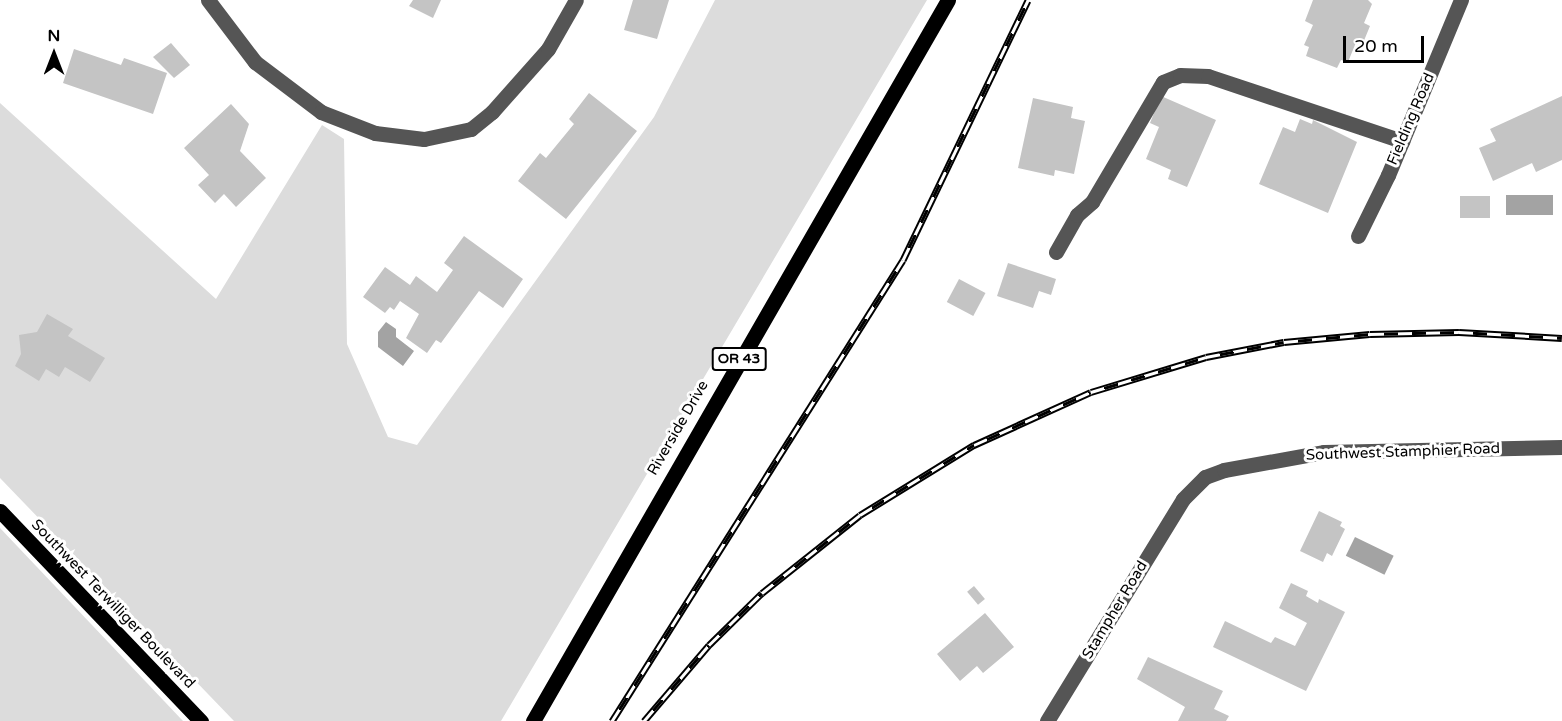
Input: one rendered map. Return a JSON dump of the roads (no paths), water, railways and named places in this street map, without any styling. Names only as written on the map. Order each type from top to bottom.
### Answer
[{"type":"main road","name":"Riverside Drive","points":[[533,721],[948,0]]},
{"type":"main road","name":"Southwest Terwilliger Boulevard","points":[[0,511],[201,721]]},
{"type":"street","points":[[208,0],[255,62],[321,112],[375,133],[424,139],[471,129],[492,112],[548,49],[576,0]]},
{"type":"street","name":"Fielding Road","points":[[1358,236],[1402,141],[1461,0]]},
{"type":"street","points":[[1056,252],[1077,216],[1092,202],[1163,82],[1180,75],[1208,76],[1402,141]]},
{"type":"street","name":"Southwest Stamphier Road","points":[[1183,499],[1205,477],[1224,470],[1324,452],[1562,447]]},
{"type":"street","name":"Stampher Road","points":[[1047,721],[1183,499]]},
{"type":"railway","points":[[612,721],[903,260],[1028,0]]},
{"type":"railway","points":[[644,721],[709,645],[762,593],[860,515],[974,445],[1091,392],[1206,357],[1284,342],[1370,334],[1459,332],[1562,338]]}]
